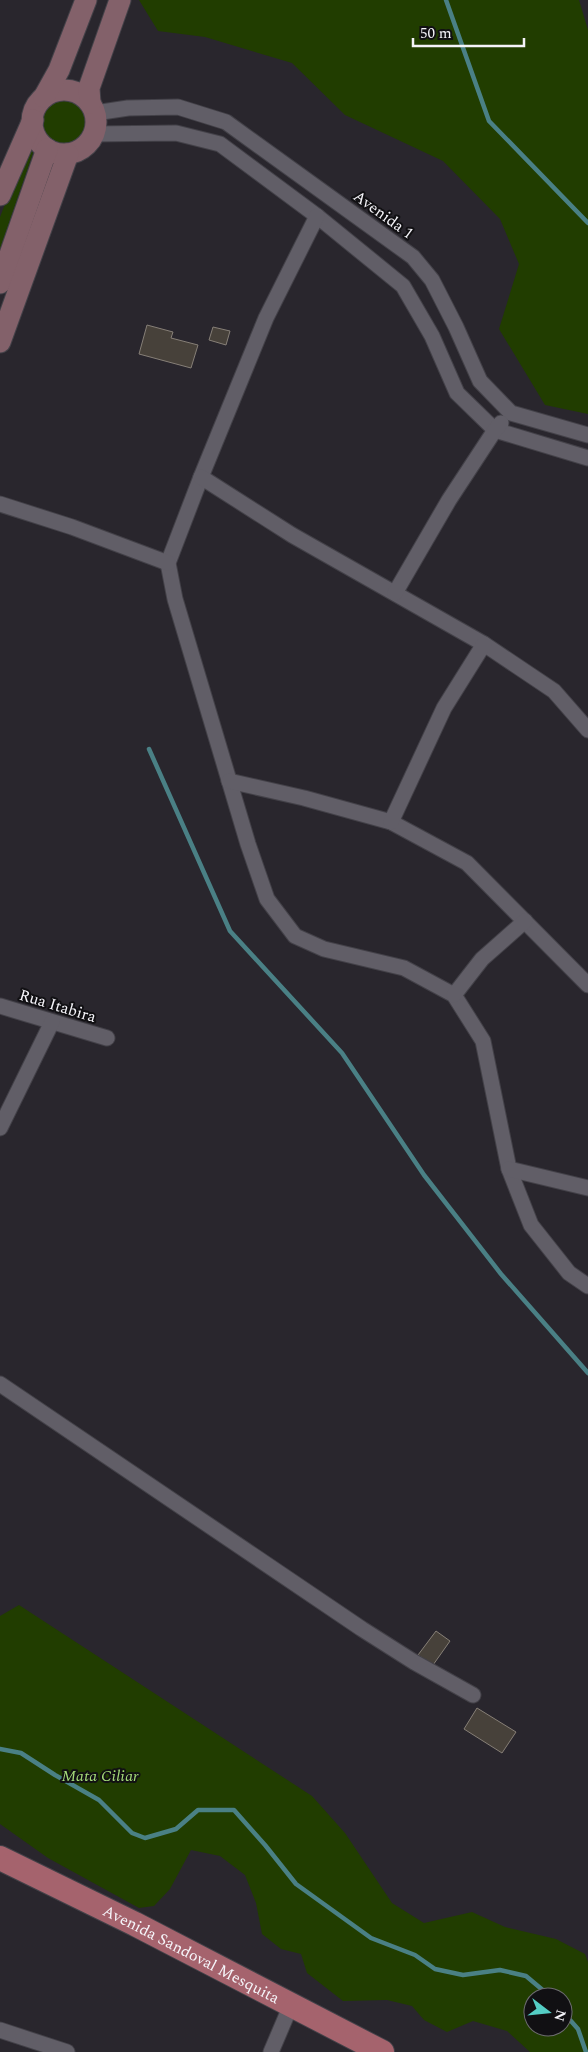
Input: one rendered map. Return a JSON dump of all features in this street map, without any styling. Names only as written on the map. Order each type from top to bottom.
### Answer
[{"type":"main road","points":[[0,195],[33,120],[37,104],[44,97],[59,70],[86,0]]},
{"type":"main road","points":[[33,120],[34,134],[40,143],[58,151],[78,150],[87,144],[96,124],[89,88],[120,0]]},
{"type":"main road","points":[[44,97],[53,92],[73,91],[82,95],[92,108]]},
{"type":"main road","points":[[0,283],[58,151]]},
{"type":"main road","points":[[0,342],[58,151]]},
{"type":"main road","name":"Avenida Sandoval Mesquita","points":[[0,1858],[135,1924],[382,2052]]},
{"type":"street","name":"Avenida 1","points":[[92,108],[178,107],[226,122],[413,257],[432,280],[456,327],[480,381],[511,413],[588,435]]},
{"type":"street","points":[[93,134],[176,133],[220,144],[317,216],[404,286],[432,336],[457,393],[495,430],[588,458]]},
{"type":"street","points":[[317,216],[266,318],[168,563],[175,598],[229,781],[267,899],[295,936],[324,949],[404,968],[454,995],[483,1041],[509,1169],[531,1225],[569,1273],[588,1286]]},
{"type":"street","points":[[395,593],[449,500],[495,430],[511,413]]},
{"type":"street","points":[[201,477],[292,535],[484,644],[554,691],[588,730]]},
{"type":"street","points":[[0,504],[72,527],[168,563]]},
{"type":"street","points":[[391,822],[444,708],[484,644]]},
{"type":"street","points":[[229,781],[304,798],[391,822],[467,863],[587,982]]},
{"type":"street","points":[[454,995],[482,959],[525,921]]},
{"type":"street","name":"Rua Itabira","points":[[0,1006],[107,1038]]},
{"type":"street","points":[[0,1128],[52,1022]]},
{"type":"street","points":[[509,1169],[588,1188]]},
{"type":"street","points":[[0,1384],[362,1629],[414,1662],[473,1695]]},
{"type":"street","points":[[271,2052],[291,2005]]},
{"type":"street","points":[[0,2030],[67,2052]]},
{"type":"green space","points":[[139,0],[579,0],[588,30],[588,414],[545,405],[499,329],[519,264],[500,219],[443,161],[345,115],[292,63],[205,37],[158,31]]},
{"type":"green space","points":[[68,100],[80,106],[85,113],[85,131],[80,138],[73,143],[60,144],[48,138],[43,131],[42,118],[48,106],[55,101]]},
{"type":"green space","points":[[27,147],[31,147],[33,153],[0,249],[0,217]]},
{"type":"green space","name":"Mata Ciliar","points":[[19,1605],[312,1796],[345,1833],[392,1903],[424,1923],[472,1912],[505,1927],[556,1939],[585,1954],[588,1962],[588,2052],[530,2052],[507,2031],[473,2021],[447,2032],[424,2020],[412,2006],[387,2000],[343,2001],[307,1973],[301,1954],[281,1949],[262,1934],[256,1903],[245,1875],[220,1856],[191,1850],[170,1889],[154,1906],[139,1908],[48,1858],[0,1824],[0,1616]]},
{"type":"building","points":[[147,325],[173,332],[171,338],[198,345],[191,368],[139,354]]},
{"type":"building","points":[[213,327],[230,331],[226,345],[209,340]]},
{"type":"building","points":[[436,1631],[450,1641],[433,1665],[418,1655]]},
{"type":"building","points":[[477,1708],[516,1732],[502,1753],[464,1729]]},
{"type":"waterway","points":[[446,0],[489,121],[588,223]]},
{"type":"waterway","points":[[149,749],[230,931],[342,1053],[424,1175],[501,1274],[588,1373]]},
{"type":"waterway","points":[[0,1749],[21,1753],[99,1800],[132,1833],[145,1838],[176,1829],[198,1810],[234,1810],[296,1884],[371,1938],[415,1955],[435,1969],[463,1975],[500,1970],[526,1976],[539,1987]]},
{"type":"waterway","points":[[573,2023],[578,2029],[586,2052]]}]
